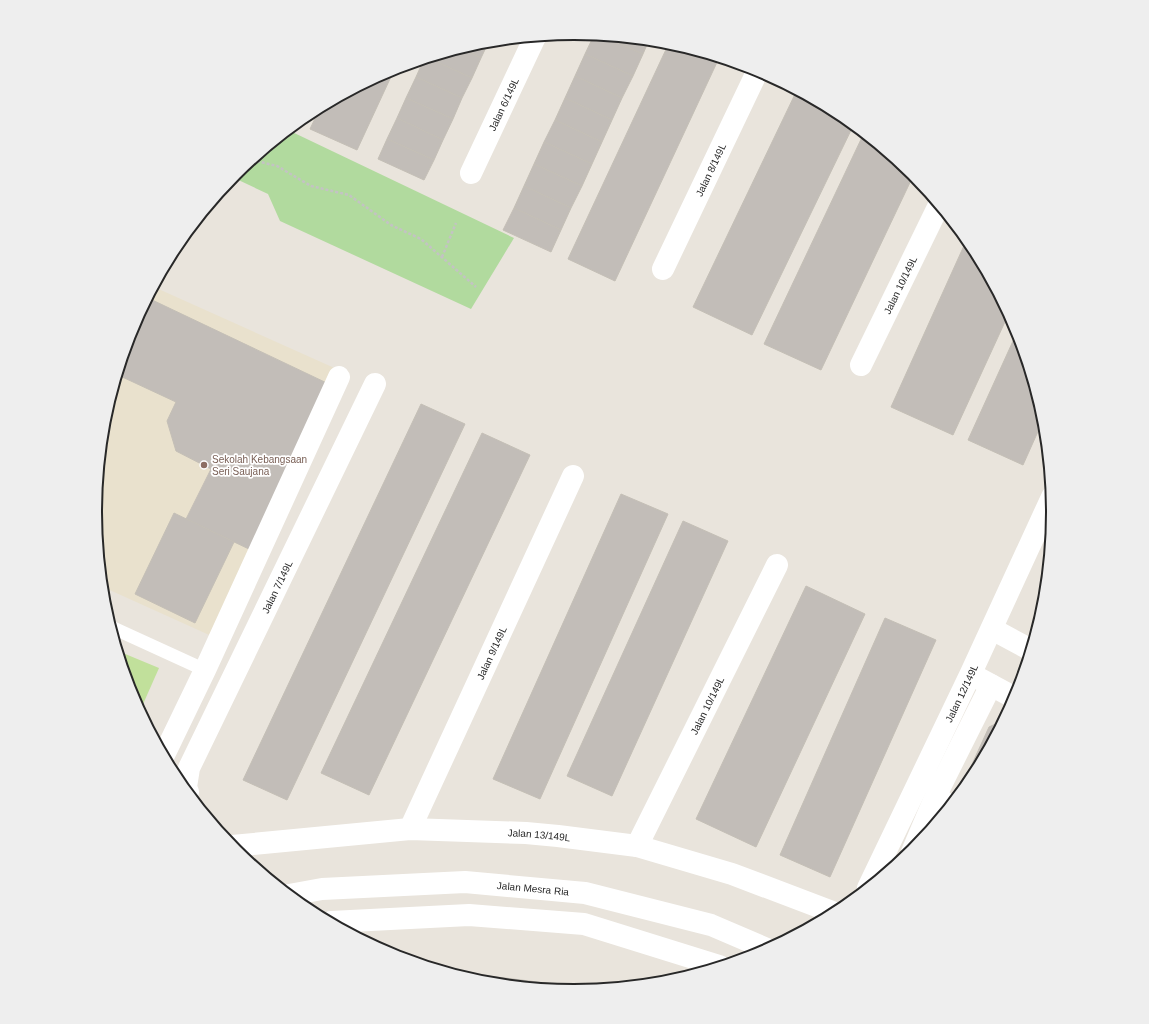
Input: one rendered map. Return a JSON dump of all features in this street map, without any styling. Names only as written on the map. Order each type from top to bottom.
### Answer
[{"type":"street","name":"Jalan 6/149L","points":[[471,173],[533,42]]},
{"type":"street","name":"Jalan 8/149L","points":[[663,270],[755,76]]},
{"type":"street","name":"Jalan 10/149L","points":[[861,365],[937,210]]},
{"type":"street","points":[[167,749],[339,377]]},
{"type":"street","name":"Jalan 7/149L","points":[[187,781],[189,768],[375,384]]},
{"type":"street","name":"Jalan 9/149L","points":[[410,829],[573,476]]},
{"type":"street","name":"Jalan 12/149L","points":[[873,877],[971,674],[1046,510]]},
{"type":"street","name":"Jalan 10/149L","points":[[637,846],[777,565]]},
{"type":"street","points":[[992,629],[1026,647]]},
{"type":"street","points":[[971,674],[1010,695]]},
{"type":"street","points":[[930,821],[945,797],[991,685]]},
{"type":"street","name":"Jalan 13/149L","points":[[240,845],[410,829],[526,833],[637,846],[732,874],[827,910]]},
{"type":"street","name":"Jalan Mesra Ria","points":[[297,893],[322,889],[465,882],[585,893],[711,925],[760,946]]},
{"type":"street","points":[[339,922],[469,915],[584,924],[711,964]]},
{"type":"lane","points":[[118,630],[204,670]]},
{"type":"path","points":[[258,162],[277,166],[311,186],[349,195],[391,225],[421,239],[476,287]]},
{"type":"path","points":[[442,257],[456,223]]},
{"type":"shaded area","name":"Sekolah Kebangsaan Seri Saujana","points":[[159,289],[350,375],[227,643],[110,590],[102,512],[107,450],[119,390],[128,360],[138,331]]},
{"type":"green space","points":[[294,133],[514,238],[471,309],[280,221],[268,194],[239,180],[263,157]]},
{"type":"green space","points":[[125,654],[159,668],[143,704]]},
{"type":"building","points":[[591,41],[617,42],[643,54],[633,76],[585,54]]},
{"type":"building","points":[[617,42],[647,46],[643,54]]},
{"type":"building","points":[[486,48],[481,58],[469,52]]},
{"type":"building","points":[[666,49],[717,62],[615,281],[568,259]]},
{"type":"building","points":[[469,52],[481,58],[472,78],[435,61]]},
{"type":"building","points":[[585,54],[633,76],[622,98],[575,76]]},
{"type":"building","points":[[435,61],[472,78],[462,98],[416,77],[421,66]]},
{"type":"building","points":[[575,76],[622,98],[612,120],[565,98]]},
{"type":"building","points":[[416,77],[462,98],[453,119],[406,98]]},
{"type":"building","points":[[391,78],[357,150],[310,129],[315,118],[339,103]]},
{"type":"building","points":[[795,95],[810,103],[851,130],[752,335],[693,307]]},
{"type":"building","points":[[406,98],[453,119],[443,140],[397,118]]},
{"type":"building","points":[[565,98],[612,120],[602,142],[555,120]]},
{"type":"building","points":[[397,118],[443,140],[434,160],[387,139]]},
{"type":"building","points":[[555,120],[602,142],[592,164],[544,142]]},
{"type":"building","points":[[862,138],[886,157],[911,181],[821,370],[764,344]]},
{"type":"building","points":[[387,139],[434,160],[424,180],[378,159]]},
{"type":"building","points":[[544,142],[592,164],[582,186],[534,164]]},
{"type":"building","points":[[534,164],[582,186],[571,208],[524,186]]},
{"type":"building","points":[[524,186],[571,208],[561,230],[514,208]]},
{"type":"building","points":[[514,208],[561,230],[551,252],[503,230]]},
{"type":"building","points":[[964,246],[983,276],[1006,320],[953,435],[891,407]]},
{"type":"building","points":[[153,300],[331,385],[251,550],[186,519],[211,469],[176,451],[167,421],[176,402],[123,377],[138,331]]},
{"type":"building","points":[[1014,339],[1030,390],[1039,430],[1023,465],[968,440]]},
{"type":"building","points":[[421,404],[465,424],[287,800],[243,780]]},
{"type":"building","points":[[482,433],[530,455],[369,795],[321,773]]},
{"type":"building","points":[[621,494],[668,514],[540,799],[493,779]]},
{"type":"building","points":[[174,513],[234,542],[195,623],[135,594]]},
{"type":"building","points":[[683,521],[728,541],[612,796],[567,776]]},
{"type":"building","points":[[806,586],[865,614],[756,847],[696,819]]},
{"type":"building","points":[[885,618],[936,640],[830,877],[780,855]]},
{"type":"building","points":[[997,723],[969,771],[989,727]]},
{"type":"building","points":[[493,977],[497,977],[546,983]]},
{"type":"place","name":"Sekolah Kebangsaan Seri Saujana","points":[[204,465]]}]
